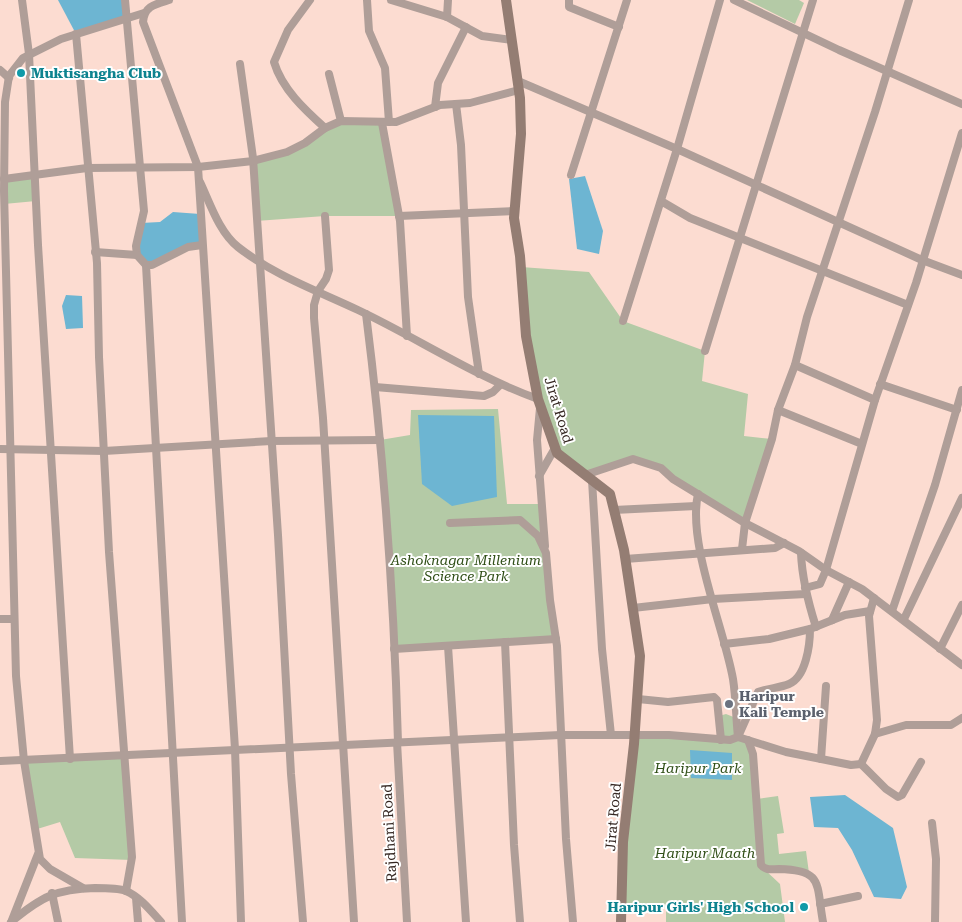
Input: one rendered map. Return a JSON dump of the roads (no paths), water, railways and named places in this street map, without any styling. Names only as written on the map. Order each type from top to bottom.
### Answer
[{"type":"main road","name":"Jirat Road","points":[[506,0],[518,86],[521,134],[515,210],[526,336],[539,402],[557,453],[610,494],[625,559],[640,656],[635,735],[623,842],[621,922]]},
{"type":"street","points":[[22,0],[29,54],[70,759]]},
{"type":"street","points":[[125,0],[144,211],[136,246],[137,255],[146,265],[182,922]]},
{"type":"street","points":[[83,888],[50,869],[38,854],[24,761],[16,676],[11,449],[2,205],[5,102],[9,78],[14,68],[29,54],[76,34],[144,13],[152,6],[169,0]]},
{"type":"street","points":[[310,0],[288,30],[274,62],[279,76],[293,96],[325,128]]},
{"type":"street","points":[[366,0],[369,31],[385,68],[386,123],[399,216],[407,336]]},
{"type":"street","points":[[391,0],[447,17],[490,39],[512,40]]},
{"type":"street","points":[[447,17],[448,0]]},
{"type":"street","points":[[569,0],[569,7],[619,26]]},
{"type":"street","points":[[571,175],[627,0]]},
{"type":"street","points":[[623,321],[677,149],[720,0]]},
{"type":"street","points":[[734,0],[962,104]]},
{"type":"street","points":[[705,351],[813,0]]},
{"type":"street","points":[[742,550],[745,523],[772,439],[778,410],[795,365],[807,317],[824,270],[909,0]]},
{"type":"street","points":[[144,13],[144,28],[198,167],[214,444],[235,750],[241,922]]},
{"type":"street","points":[[434,107],[438,83],[466,27]]},
{"type":"street","points":[[76,34],[96,252],[104,451],[132,857],[126,891]]},
{"type":"street","points":[[240,64],[253,161],[258,260],[278,535],[289,747],[303,922]]},
{"type":"street","points":[[0,70],[9,78]]},
{"type":"street","points":[[329,74],[341,121]]},
{"type":"street","points":[[4,179],[87,168],[198,167],[253,161],[280,154],[305,143],[325,128],[341,121],[386,123],[406,119],[434,107],[480,101],[518,86],[592,113],[677,149],[756,184],[838,224],[962,275]]},
{"type":"street","points":[[456,104],[461,145],[468,297],[479,374]]},
{"type":"street","points":[[634,608],[805,591],[820,584],[826,570],[880,384],[908,305],[962,133]]},
{"type":"street","points":[[198,178],[227,236],[237,246],[258,260],[366,314],[500,385],[539,402],[537,430],[539,476],[550,600],[556,640],[566,839],[574,922]]},
{"type":"street","points":[[661,201],[690,218],[908,305]]},
{"type":"street","points":[[399,216],[515,210]]},
{"type":"street","points":[[325,216],[329,270],[326,279],[318,291],[314,305],[314,318],[324,442],[354,922]]},
{"type":"street","points":[[146,265],[152,265],[188,247],[202,244]]},
{"type":"street","points":[[96,252],[137,255]]},
{"type":"street","name":"Rajdhani Road","points":[[366,314],[380,440],[394,649],[407,922]]},
{"type":"street","points":[[795,365],[875,400]]},
{"type":"street","points":[[880,384],[957,410]]},
{"type":"street","points":[[375,387],[484,396],[493,392],[500,385]]},
{"type":"street","points":[[892,611],[935,485],[962,390]]},
{"type":"street","points":[[778,410],[862,444]]},
{"type":"street","points":[[0,449],[52,452],[104,451],[271,441],[380,440]]},
{"type":"street","points":[[539,476],[555,448]]},
{"type":"street","points":[[611,735],[588,477],[633,459],[661,468],[673,479],[745,523],[801,553],[826,570],[849,582],[904,619],[962,665]]},
{"type":"street","points":[[698,494],[696,506],[701,552],[733,679],[738,737]]},
{"type":"street","points":[[904,619],[962,498]]},
{"type":"street","points":[[614,510],[696,506]]},
{"type":"street","points":[[450,523],[520,520],[538,536],[546,553]]},
{"type":"street","points":[[625,559],[774,548],[784,544]]},
{"type":"street","points":[[738,737],[758,692],[791,683],[802,669],[813,628],[805,591],[801,553]]},
{"type":"street","points":[[832,620],[849,582]]},
{"type":"street","points":[[861,764],[875,734],[877,720],[870,611],[874,598]]},
{"type":"street","points":[[940,649],[962,606]]},
{"type":"street","points":[[724,644],[769,638],[813,628],[844,615],[870,611]]},
{"type":"street","points":[[0,619],[14,618]]},
{"type":"street","points":[[394,649],[556,640]]},
{"type":"street","points":[[505,642],[520,922]]},
{"type":"street","points":[[448,646],[466,922]]},
{"type":"street","points":[[821,759],[826,686]]},
{"type":"street","points":[[638,699],[668,702],[714,697],[717,700],[721,740]]},
{"type":"street","points":[[875,734],[906,725],[951,725],[962,718]]},
{"type":"street","points":[[0,761],[125,757],[343,744],[560,735],[668,735],[721,740],[738,737],[821,759],[851,765],[861,764]]},
{"type":"street","points":[[748,740],[753,754],[761,865],[767,869],[799,870],[809,873],[815,881],[823,922]]},
{"type":"street","points":[[861,764],[886,789],[898,796],[902,795],[921,762]]},
{"type":"street","points":[[932,823],[936,860],[935,922]]},
{"type":"street","points":[[11,922],[38,854]]},
{"type":"street","points":[[11,922],[40,899],[52,893],[83,888],[126,891],[162,922]]},
{"type":"street","points":[[52,893],[58,922]]},
{"type":"street","points":[[820,904],[858,896]]},
{"type":"street","points":[[136,898],[138,922]]},
{"type":"water","points":[[58,0],[125,0],[126,18],[76,34]]},
{"type":"water","points":[[585,176],[603,231],[599,254],[577,249],[569,179]]},
{"type":"water","points":[[173,212],[200,214],[202,245],[146,265],[136,246],[141,223],[160,222]]},
{"type":"water","points":[[66,295],[82,296],[83,328],[66,329],[62,306]]},
{"type":"water","points":[[418,415],[494,416],[497,497],[452,506],[422,484]]},
{"type":"water","points":[[690,750],[732,753],[732,780],[691,778]]},
{"type":"water","points":[[845,795],[893,828],[907,887],[901,899],[874,897],[852,850],[838,828],[814,827],[810,797]]},
{"type":"place","name":"Muktisangha Club","points":[[21,73]]},
{"type":"place","name":"Haripur Kali Temple","points":[[729,704]]},
{"type":"place","name":"Haripur Girls' High School","points":[[804,907]]},
{"type":"park label","name":"Ashoknagar Millenium Science Park","points":[[466,568]]},
{"type":"park label","name":"Haripur Park","points":[[698,768]]},
{"type":"park label","name":"Haripur Maath","points":[[705,853]]}]
